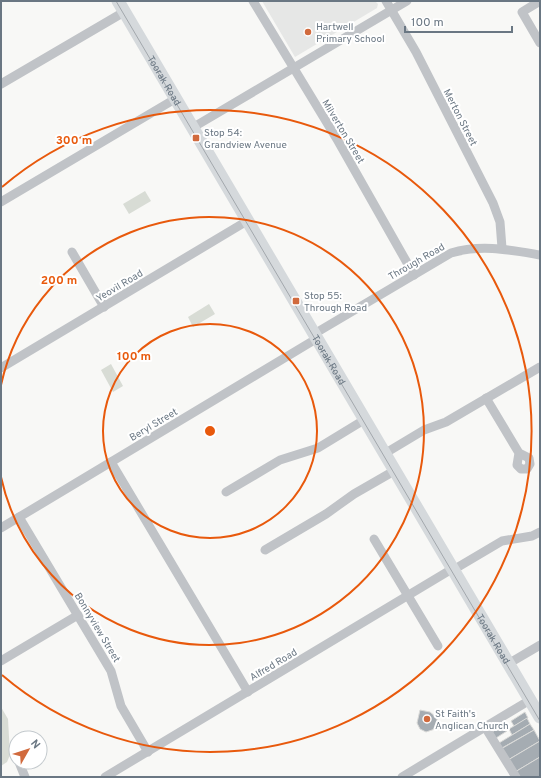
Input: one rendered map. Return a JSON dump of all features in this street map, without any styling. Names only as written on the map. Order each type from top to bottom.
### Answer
[{"type":"highway","name":"Toorak Road","points":[[121,6],[540,717]]},
{"type":"street","name":"Milverton Street","points":[[253,1],[338,141],[414,275]]},
{"type":"street","name":"Merton Street","points":[[386,1],[416,52],[493,203],[500,222],[502,248]]},
{"type":"street","points":[[192,128],[407,1]]},
{"type":"street","points":[[540,1],[522,12],[540,43]]},
{"type":"street","points":[[1,84],[121,6]]},
{"type":"street","points":[[1,202],[175,99]]},
{"type":"street","name":"Yeovil Road","points":[[1,368],[247,221]]},
{"type":"street","name":"Through Road","points":[[315,336],[451,253],[466,248],[502,248],[540,255]]},
{"type":"street","points":[[72,252],[104,307]]},
{"type":"street","name":"Beryl Street","points":[[1,528],[315,336]]},
{"type":"street","points":[[384,454],[424,430],[446,422],[540,367]]},
{"type":"street","points":[[486,398],[519,453]]},
{"type":"street","points":[[226,492],[286,458],[318,448],[364,420]]},
{"type":"street","points":[[111,462],[248,692]]},
{"type":"street","points":[[265,550],[394,470]]},
{"type":"street","name":"Bonnyview Street","points":[[19,517],[111,671],[121,706],[148,752]]},
{"type":"street","name":"Alfred Road","points":[[105,777],[502,540],[532,536],[540,532]]},
{"type":"street","points":[[374,539],[438,646]]},
{"type":"street","points":[[1,661],[78,615]]},
{"type":"street","points":[[508,664],[540,645]]},
{"type":"street","points":[[402,777],[530,700]]},
{"type":"street","points":[[485,727],[516,777]]},
{"type":"shaded area","name":"Hartwell Primary School","points":[[262,1],[375,1],[378,4],[377,8],[295,57]]},
{"type":"shaded area","points":[[145,191],[151,201],[129,214],[123,204]]},
{"type":"shaded area","points":[[209,304],[215,314],[193,327],[188,317]]},
{"type":"shaded area","points":[[111,364],[123,386],[113,392],[101,370]]},
{"type":"shaded area","points":[[1,707],[8,719],[9,730],[8,760],[1,766]]},
{"type":"building","name":"St Faith's Anglican Church","points":[[420,710],[430,712],[436,717],[438,722],[435,729],[426,732],[420,729],[417,723]]},
{"type":"building","points":[[525,712],[528,718],[514,726],[511,721]]},
{"type":"building","points":[[527,718],[530,724],[512,735],[509,729]]},
{"type":"building","points":[[530,724],[534,730],[502,748],[499,743]]},
{"type":"building","points":[[503,725],[507,731],[496,738],[492,732]]},
{"type":"building","points":[[534,730],[540,741],[508,760],[501,749]]},
{"type":"building","points":[[540,741],[540,757],[515,772],[508,760]]},
{"type":"building","points":[[540,757],[540,777],[518,777],[515,772]]},
{"type":"tram line","points":[[116,1],[540,721]]},
{"type":"place","name":"Hartwell Primary School","points":[[308,32]]},
{"type":"place","name":"Stop 54: Grandview Avenue","points":[[196,138]]},
{"type":"place","name":"Stop 55: Through Road","points":[[296,301]]},
{"type":"place","name":"St Faith's Anglican Church","points":[[427,719]]}]
